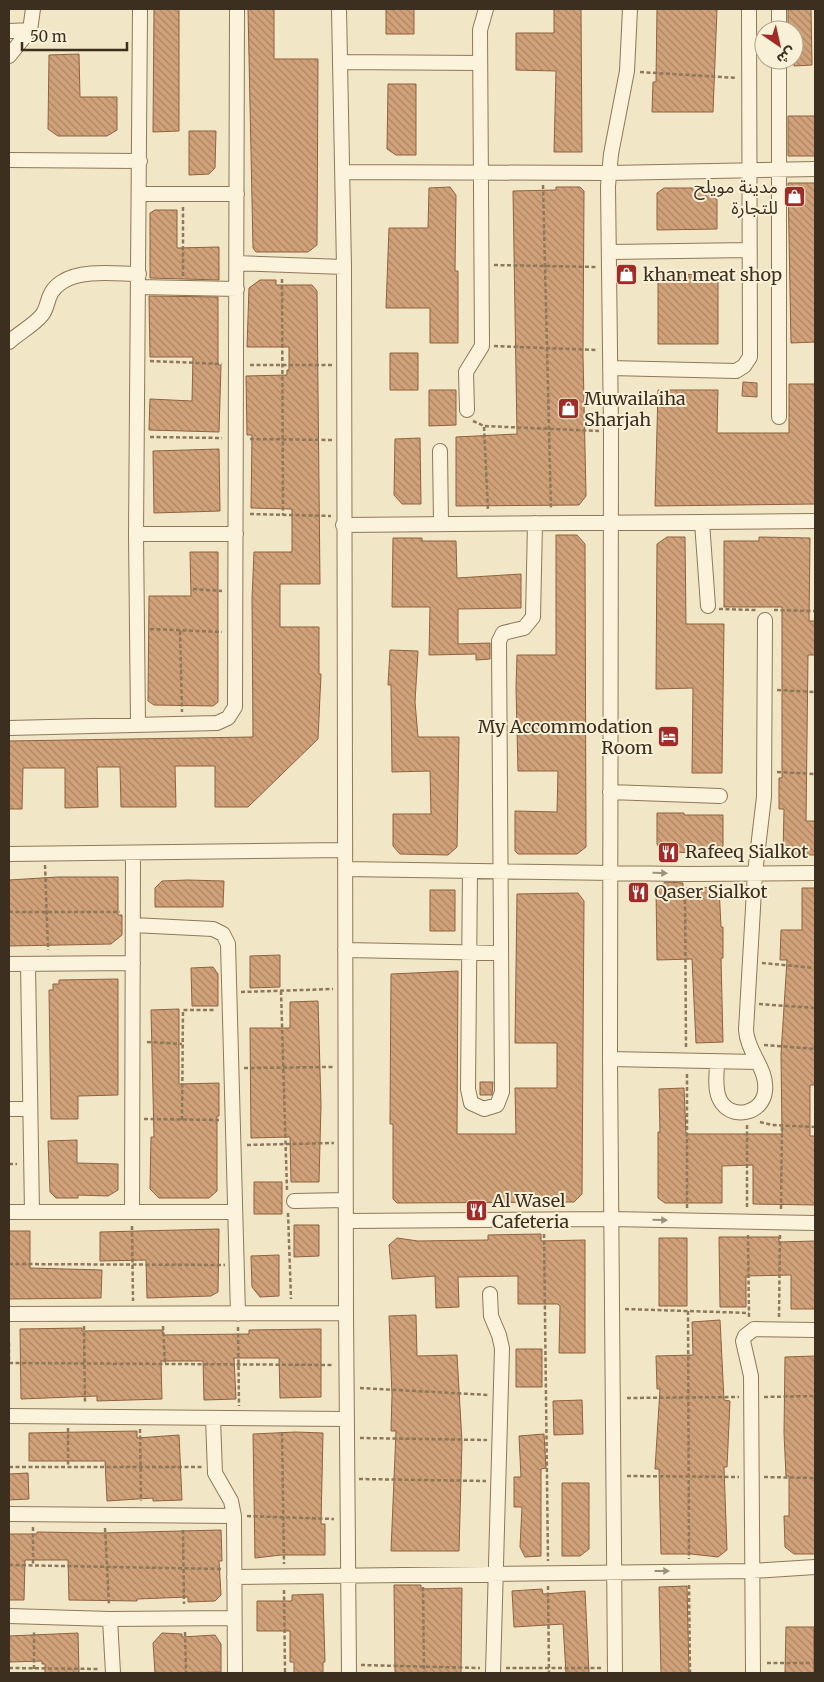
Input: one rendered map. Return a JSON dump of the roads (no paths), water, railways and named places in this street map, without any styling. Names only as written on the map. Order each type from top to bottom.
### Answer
[{"type":"street","points":[[9,56],[30,30],[33,9]]},
{"type":"street","points":[[138,724],[136,534],[140,9]]},
{"type":"street","points":[[9,728],[217,723],[223,721],[232,713],[236,701],[237,9]]},
{"type":"street","points":[[339,9],[344,267],[345,1200],[349,1673]]},
{"type":"street","points":[[467,410],[466,372],[482,346],[480,63],[481,23],[486,9]]},
{"type":"street","points":[[615,1673],[610,1059],[609,173],[627,71],[630,9]]},
{"type":"street","points":[[610,368],[731,371],[744,366],[750,352],[749,9]]},
{"type":"street","points":[[9,31],[30,30]]},
{"type":"street","points":[[340,62],[480,63]]},
{"type":"street","points":[[779,70],[779,417]]},
{"type":"street","points":[[9,160],[140,161]]},
{"type":"street","points":[[343,172],[609,173],[815,170]]},
{"type":"street","points":[[139,194],[237,194]]},
{"type":"street","points":[[610,252],[749,250]]},
{"type":"street","points":[[237,263],[344,267]]},
{"type":"street","points":[[9,342],[44,314],[49,296],[62,282],[73,277],[85,275],[139,280],[183,288],[237,289]]},
{"type":"street","points":[[440,450],[441,523]]},
{"type":"street","points":[[343,521],[441,523],[815,521]]},
{"type":"street","points":[[702,522],[708,606]]},
{"type":"street","points":[[470,871],[468,1096],[477,1107],[484,1110],[497,1105],[502,1092],[499,641],[503,633],[524,628],[533,617],[535,523]]},
{"type":"street","points":[[136,534],[236,534]]},
{"type":"street","points":[[717,1062],[717,1092],[720,1100],[731,1110],[747,1112],[760,1104],[764,1097],[765,1082],[748,1044],[747,1004],[755,873],[762,822],[765,771],[765,620]]},
{"type":"street","points":[[610,792],[720,796]]},
{"type":"street","points":[[9,854],[345,850]]},
{"type":"street","points":[[132,1212],[133,853]]},
{"type":"street","points":[[345,869],[815,873]]},
{"type":"street","points":[[133,918],[218,931],[228,944],[238,1314]]},
{"type":"street","points":[[345,950],[501,953]]},
{"type":"street","points":[[9,964],[133,963]]},
{"type":"street","points":[[28,964],[32,1212]]},
{"type":"street","points":[[610,1059],[757,1062]]},
{"type":"street","points":[[9,1109],[30,1109]]},
{"type":"street","points":[[290,1201],[345,1200]]},
{"type":"street","points":[[9,1212],[235,1212]]},
{"type":"street","points":[[346,1221],[611,1219],[815,1223]]},
{"type":"street","points":[[490,1294],[491,1316],[502,1348],[493,1673]]},
{"type":"street","points":[[9,1314],[346,1313]]},
{"type":"street","points":[[753,1668],[750,1370],[744,1341],[749,1331],[760,1328],[815,1330]]},
{"type":"street","points":[[9,1416],[347,1418]]},
{"type":"street","points":[[213,1418],[216,1479],[231,1501],[234,1516],[235,1673]]},
{"type":"street","points":[[9,1514],[234,1516]]},
{"type":"street","points":[[234,1573],[284,1577],[613,1571],[752,1571],[815,1567]]},
{"type":"street","points":[[9,1616],[110,1619],[234,1618]]},
{"type":"street","points":[[110,1619],[113,1671]]},
{"type":"place","name":"مدينة مويلح للتجارة","points":[[794,197]]},
{"type":"place","name":"khan meat shop","points":[[627,275]]},
{"type":"place","name":"Muwailaiha Sharjah","points":[[568,409]]},
{"type":"place","name":"My Accommodation Room","points":[[669,737]]},
{"type":"place","name":"Rafeeq Sialkot","points":[[669,852]]},
{"type":"place","name":"Qaser Sialkot","points":[[638,892]]},
{"type":"place","name":"Al Wasel Cafeteria","points":[[476,1211]]}]
